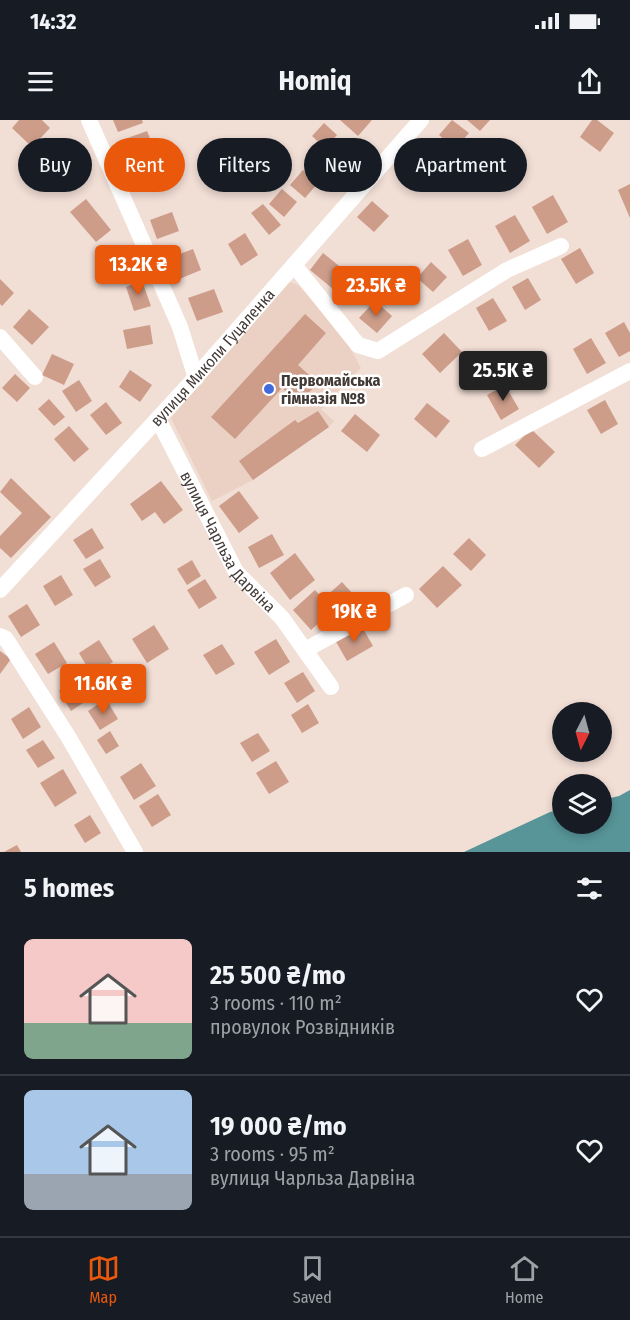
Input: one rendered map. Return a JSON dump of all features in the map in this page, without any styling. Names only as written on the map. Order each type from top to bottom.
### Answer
[{"type":"street","points":[[89,120],[180,327],[196,378]]},
{"type":"street","name":"вулиця Миколи Гуцаленка","points":[[0,590],[196,378],[421,120]]},
{"type":"street","points":[[294,265],[358,345],[378,351],[507,270],[561,246]]},
{"type":"street","points":[[0,337],[35,377]]},
{"type":"street","points":[[482,449],[630,371]]},
{"type":"street","name":"вулиця Чарльза Дарвіна","points":[[158,419],[236,572],[282,618],[331,687]]},
{"type":"street","points":[[304,650],[406,595]]},
{"type":"street","points":[[0,636],[6,639],[69,738],[135,852]]},
{"type":"shaded area","name":"Первомайська гімназія №8","points":[[289,282],[298,285],[341,332],[361,368],[321,409],[334,421],[329,427],[253,480],[212,501],[171,418]]},
{"type":"water","points":[[630,790],[630,852],[464,852],[552,812],[552,834],[612,834],[612,798]]},
{"type":"building","points":[[19,120],[42,120],[50,128],[41,138],[23,138],[12,128]]},
{"type":"building","points":[[113,120],[142,120],[143,123],[118,132]]},
{"type":"building","points":[[340,120],[372,120],[358,136]]},
{"type":"building","points":[[452,120],[469,133],[465,138],[442,138],[439,135]]},
{"type":"building","points":[[467,120],[490,120],[480,131]]},
{"type":"building","points":[[592,120],[597,120],[614,133],[600,152],[580,137]]},
{"type":"building","points":[[324,123],[337,135],[334,138],[312,136]]},
{"type":"building","points":[[147,131],[150,138],[128,138]]},
{"type":"building","points":[[303,170],[304,192],[310,192],[305,198],[292,187],[292,183]]},
{"type":"building","points":[[630,184],[630,218],[618,190]]},
{"type":"building","points":[[279,192],[285,192],[297,202],[284,217],[269,204]]},
{"type":"building","points":[[553,195],[568,222],[547,234],[532,207]]},
{"type":"building","points":[[86,199],[111,230],[96,242],[70,212]]},
{"type":"building","points":[[372,201],[389,216],[374,232],[357,217]]},
{"type":"building","points":[[263,204],[281,225],[269,235],[251,213]]},
{"type":"building","points":[[172,212],[179,231],[157,239],[150,220]]},
{"type":"building","points":[[515,215],[530,241],[510,253],[495,226]]},
{"type":"building","points":[[245,233],[258,255],[241,266],[228,244]]},
{"type":"building","points":[[468,239],[482,265],[463,276],[448,250]]},
{"type":"building","points":[[129,248],[144,262],[131,276],[115,262]]},
{"type":"building","points":[[580,248],[594,273],[576,284],[561,259]]},
{"type":"building","points":[[193,249],[201,270],[177,280],[169,258]]},
{"type":"building","points":[[323,253],[358,281],[344,298],[310,270]]},
{"type":"building","points":[[431,262],[447,277],[433,292],[417,278]]},
{"type":"building","points":[[528,278],[541,300],[525,310],[512,287]]},
{"type":"building","points":[[0,279],[14,293],[2,306],[0,304]]},
{"type":"building","points":[[142,281],[151,306],[134,311],[126,287]]},
{"type":"building","points":[[214,289],[223,312],[197,321],[188,298]]},
{"type":"building","points":[[493,298],[507,321],[489,331],[476,308]]},
{"type":"building","points":[[375,301],[392,316],[377,333],[359,318]]},
{"type":"building","points":[[29,309],[49,327],[32,345],[13,327]]},
{"type":"building","points":[[305,314],[326,333],[298,365],[318,383],[299,403],[282,388],[235,439],[211,417]]},
{"type":"building","points":[[624,322],[630,333],[630,351],[619,357],[605,333]]},
{"type":"building","points":[[150,325],[153,344],[127,349],[123,330]]},
{"type":"building","points":[[444,333],[462,352],[440,373],[422,354]]},
{"type":"building","points":[[591,338],[606,363],[587,374],[573,349]]},
{"type":"building","points":[[52,354],[74,364],[64,385],[42,375]]},
{"type":"building","points":[[130,370],[152,385],[140,402],[119,387]]},
{"type":"building","points":[[15,374],[30,388],[17,402],[2,388]]},
{"type":"building","points":[[79,380],[92,401],[76,412],[62,391]]},
{"type":"building","points":[[505,385],[519,409],[501,420],[487,395]]},
{"type":"building","points":[[49,399],[65,417],[54,426],[38,409]]},
{"type":"building","points":[[605,400],[618,424],[601,434],[587,410]]},
{"type":"building","points":[[106,402],[122,423],[106,435],[90,415]]},
{"type":"building","points":[[427,403],[450,421],[436,438],[414,419]]},
{"type":"building","points":[[318,411],[329,427],[253,480],[239,461],[295,420],[298,423]]},
{"type":"building","points":[[355,414],[380,435],[367,452],[341,431]]},
{"type":"building","points":[[69,426],[89,449],[74,462],[54,439]]},
{"type":"building","points":[[531,429],[555,452],[539,468],[515,445]]},
{"type":"building","points":[[11,478],[51,517],[11,558],[0,548],[0,536],[22,513],[0,492]]},
{"type":"building","points":[[161,481],[183,510],[164,524],[155,512],[142,521],[130,504]]},
{"type":"building","points":[[239,491],[259,518],[239,533],[219,506]]},
{"type":"building","points":[[92,528],[104,548],[86,559],[73,540]]},
{"type":"building","points":[[272,534],[284,555],[259,568],[248,547]]},
{"type":"building","points":[[469,538],[486,555],[471,571],[453,554]]},
{"type":"building","points":[[295,553],[315,580],[290,600],[270,573]]},
{"type":"building","points":[[100,559],[111,577],[95,587],[83,569]]},
{"type":"building","points":[[192,560],[201,576],[187,585],[177,569]]},
{"type":"building","points":[[443,566],[462,585],[437,608],[419,589]]},
{"type":"building","points":[[61,575],[73,595],[55,606],[43,586]]},
{"type":"building","points":[[205,579],[217,598],[199,609],[187,590]]},
{"type":"building","points":[[342,582],[352,593],[311,630],[293,610],[315,590],[323,599]]},
{"type":"building","points":[[27,604],[40,625],[21,637],[8,616]]},
{"type":"building","points":[[154,625],[169,649],[147,663],[132,639]]},
{"type":"building","points":[[361,625],[373,646],[347,661],[335,640]]},
{"type":"building","points":[[276,639],[290,662],[269,675],[254,652]]},
{"type":"building","points":[[99,640],[113,662],[92,675],[79,653]]},
{"type":"building","points":[[54,642],[67,663],[48,674],[35,654]]},
{"type":"building","points":[[222,644],[235,664],[216,675],[203,655]]},
{"type":"building","points":[[0,651],[11,659],[0,674]]},
{"type":"building","points":[[303,672],[315,691],[297,703],[284,683]]},
{"type":"building","points":[[77,679],[89,699],[71,711],[59,691]]},
{"type":"building","points":[[106,699],[118,719],[100,730],[88,711]]},
{"type":"building","points":[[308,704],[319,723],[302,733],[291,715]]},
{"type":"building","points":[[29,707],[41,727],[23,739],[11,719]]},
{"type":"building","points":[[110,731],[119,746],[106,754],[97,740]]},
{"type":"building","points":[[258,733],[270,751],[252,762],[240,743]]},
{"type":"building","points":[[43,740],[55,758],[38,768],[26,750]]},
{"type":"building","points":[[276,761],[289,782],[269,794],[256,773]]},
{"type":"building","points":[[141,763],[156,786],[134,800],[120,777]]},
{"type":"building","points":[[63,769],[77,793],[55,807],[40,783]]},
{"type":"building","points":[[158,794],[171,815],[152,827],[139,806]]},
{"type":"building","points":[[90,815],[101,833],[85,843],[74,825]]},
{"type":"building","points":[[17,845],[21,852],[4,852]]},
{"type":"place","name":"Первомайська гімназія №8","points":[[269,389]]}]
